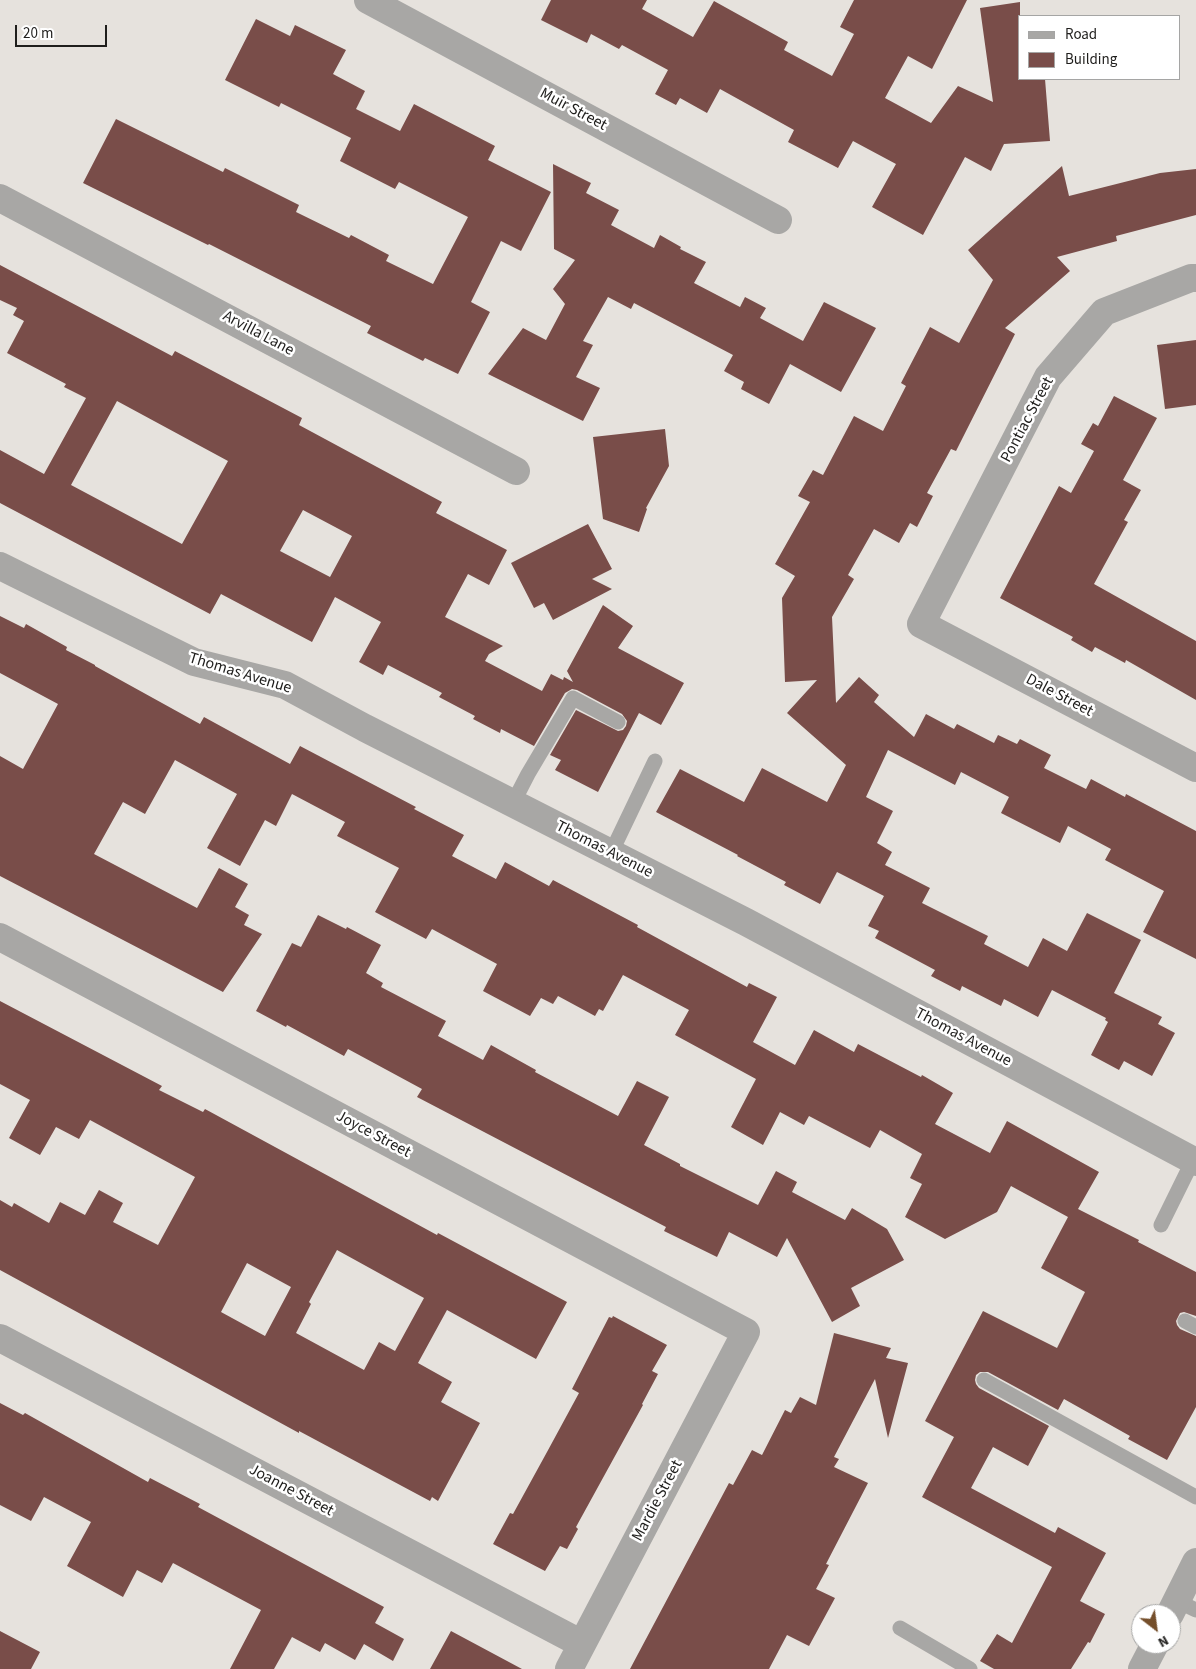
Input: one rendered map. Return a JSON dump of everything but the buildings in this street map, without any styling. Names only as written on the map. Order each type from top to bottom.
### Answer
[{"type":"street","name":"Muir Street","points":[[368,0],[778,220]]},
{"type":"street","name":"Arvilla Lane","points":[[0,198],[516,470]]},
{"type":"street","name":"Pontiac Street","points":[[921,624],[1048,377],[1104,312],[1191,278],[1196,278]]},
{"type":"street","name":"Thomas Avenue","points":[[0,566],[194,662],[285,685],[746,922],[1194,1161]]},
{"type":"street","name":"Dale Street","points":[[921,624],[1196,768]]},
{"type":"street","name":"Joyce Street","points":[[0,937],[746,1332]]},
{"type":"street","name":"Mardie Street","points":[[569,1669],[746,1332]]},
{"type":"street","name":"Joanne Street","points":[[0,1338],[582,1644]]},
{"type":"street","points":[[1181,1608],[1196,1562]]},
{"type":"street","points":[[1142,1669],[1150,1654]]},
{"type":"lane","points":[[513,803],[573,698],[618,722]]},
{"type":"lane","points":[[611,853],[655,761]]},
{"type":"lane","points":[[1161,1225],[1194,1161]]},
{"type":"lane","points":[[984,1380],[1196,1497]]},
{"type":"lane","points":[[900,1628],[970,1669]]}]
